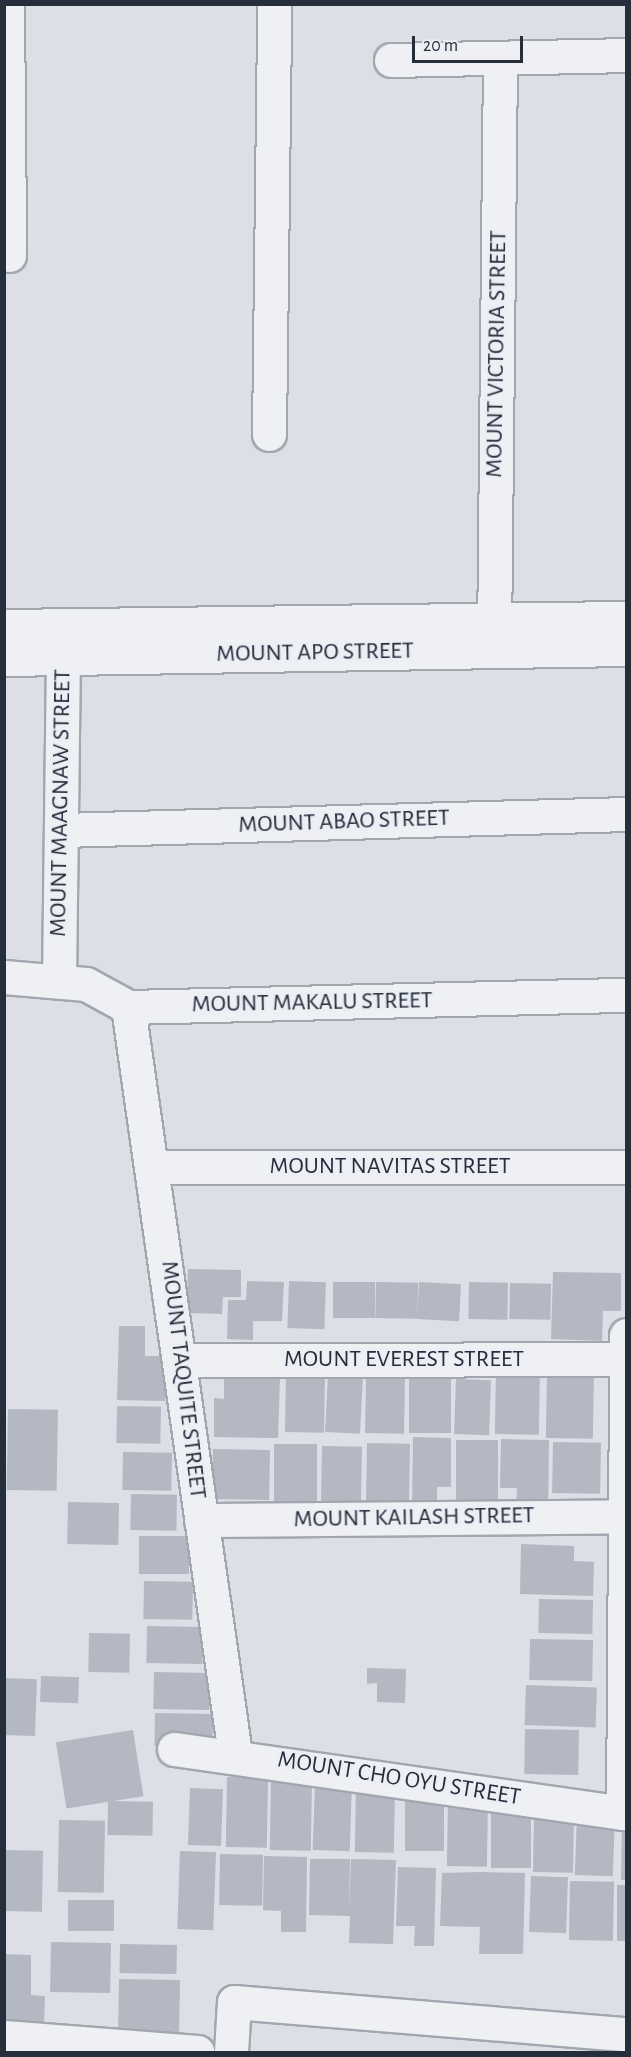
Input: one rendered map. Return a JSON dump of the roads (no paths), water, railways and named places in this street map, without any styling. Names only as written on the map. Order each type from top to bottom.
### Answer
[{"type":"street","points":[[7,4],[9,255]]},
{"type":"street","points":[[269,434],[274,4]]},
{"type":"street","points":[[391,60],[627,55]]},
{"type":"street","name":"MOUNT VICTORIA STREET","points":[[494,634],[500,58]]},
{"type":"street","name":"MOUNT APO STREET","points":[[4,659],[63,658],[494,634],[627,618]]},
{"type":"street","name":"MOUNT APO STREET","points":[[4,626],[63,625],[494,634],[627,650]]},
{"type":"street","name":"MOUNT MAAGNAW STREET","points":[[59,981],[63,625]]},
{"type":"street","name":"MOUNT ABAO STREET","points":[[62,830],[627,814]]},
{"type":"street","points":[[4,977],[59,981],[110,993],[128,1007]]},
{"type":"street","name":"MOUNT MAKALU STREET","points":[[128,1007],[627,995]]},
{"type":"street","name":"MOUNT TAQUITE STREET","points":[[128,1007],[182,1360],[201,1520],[235,1754]]},
{"type":"street","name":"MOUNT NAVITAS STREET","points":[[154,1167],[627,1167]]},
{"type":"street","points":[[625,1813],[627,1335]]},
{"type":"street","name":"MOUNT EVEREST STREET","points":[[182,1360],[626,1359]]},
{"type":"street","name":"MOUNT KAILASH STREET","points":[[201,1520],[626,1516]]},
{"type":"street","name":"MOUNT CHO OYU STREET","points":[[174,1749],[235,1754],[625,1813]]},
{"type":"street","points":[[231,2052],[234,2002],[627,2034]]},
{"type":"street","points":[[4,2037],[197,2052]]}]
